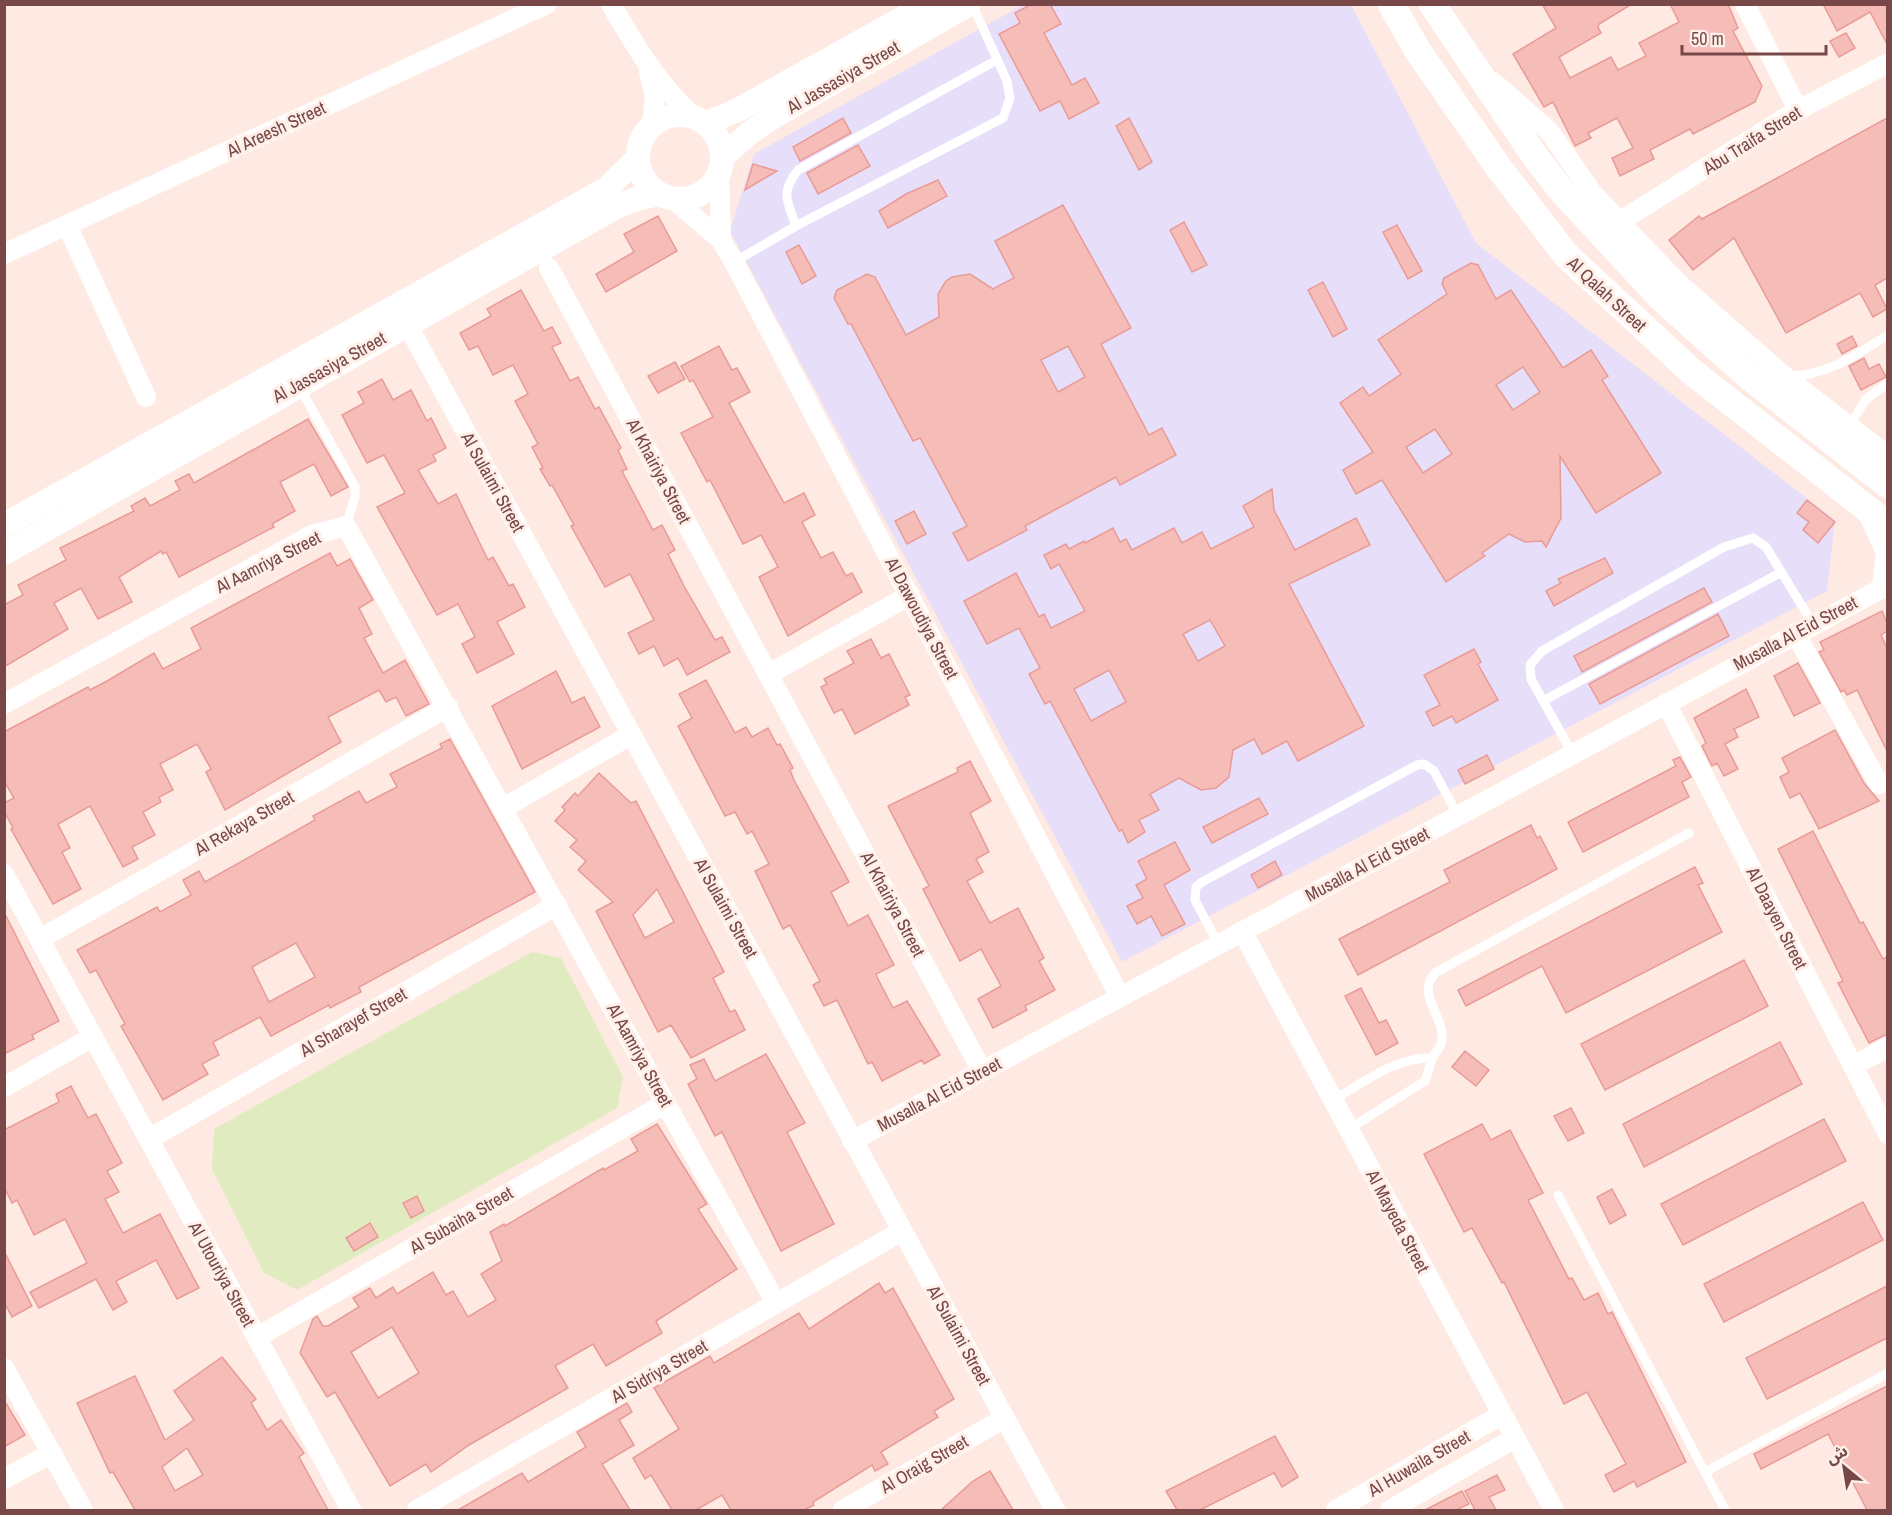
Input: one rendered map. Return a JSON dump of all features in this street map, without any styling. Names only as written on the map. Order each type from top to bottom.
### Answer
[{"type":"main road","name":"Al Qalah Street","points":[[1391,4],[1418,51],[1499,168],[1566,255],[1691,371],[1887,525]]},
{"type":"main road","name":"Al Qalah Street","points":[[1432,4],[1534,155],[1561,190],[1661,298],[1747,375],[1887,485]]},
{"type":"street","name":"Al Areesh Street","points":[[4,254],[547,4]]},
{"type":"street","points":[[611,4],[648,67],[670,96],[700,120],[720,144],[721,164],[712,184],[701,194],[687,198],[666,196],[644,179],[637,159],[638,146],[652,124],[655,97],[648,67]]},
{"type":"street","name":"Al Jassasiya Street","points":[[700,120],[765,96],[928,4]]},
{"type":"street","name":"Al Jassasiya Street","points":[[721,164],[752,131],[778,114],[971,4]]},
{"type":"street","points":[[1745,4],[1798,110]]},
{"type":"street","name":"Abu Traifa Street","points":[[1619,222],[1798,110],[1887,63]]},
{"type":"street","name":"Al Qalah Street","points":[[1472,65],[1549,131],[1580,177],[1619,222],[1678,283],[1784,376],[1887,456]]},
{"type":"street","points":[[652,124],[672,115],[700,120]]},
{"type":"street","name":"Al Jassasiya Street","points":[[4,553],[298,384],[402,315],[606,189],[637,159]]},
{"type":"street","name":"Al Dawoudiya Street","points":[[721,164],[722,240]]},
{"type":"street","name":"Al Jassasiya Street","points":[[4,525],[402,315],[616,207],[636,199],[666,196]]},
{"type":"street","name":"Al Dawoudiya Street","points":[[666,196],[722,240],[1120,997]]},
{"type":"street","points":[[67,225],[146,397]]},
{"type":"street","name":"Al Khairiya Street","points":[[549,268],[982,1071]]},
{"type":"street","name":"Al Sulaimi Street","points":[[402,315],[1055,1510]]},
{"type":"street","name":"Musalla Al Eid Street","points":[[852,1141],[1885,586],[1886,553],[1863,504]]},
{"type":"street","name":"Al Aamriya Street","points":[[4,704],[312,536],[346,526],[776,1303]]},
{"type":"street","points":[[769,674],[910,595]]},
{"type":"street","points":[[1795,633],[1879,784]]},
{"type":"street","name":"Al Daayen Street","points":[[1666,703],[1887,1134]]},
{"type":"street","name":"Al Rekaya Street","points":[[40,939],[448,707]]},
{"type":"street","points":[[503,808],[631,735]]},
{"type":"street","name":"Al Utouriya Street","points":[[4,874],[351,1510]]},
{"type":"street","name":"Al Sharayef Street","points":[[149,1139],[557,905]]},
{"type":"street","name":"Al Mayeda Street","points":[[1242,931],[1554,1510]]},
{"type":"street","points":[[4,1087],[93,1037]]},
{"type":"street","points":[[1853,1066],[1887,1047]]},
{"type":"street","name":"Al Subaiha Street","points":[[257,1337],[666,1103]]},
{"type":"street","name":"Al Sidriya Street","points":[[417,1510],[902,1231]]},
{"type":"street","points":[[4,1368],[84,1510]]},
{"type":"street","name":"Al Huwaila Street","points":[[1336,1510],[1501,1415]]},
{"type":"street","name":"Al Oraig Street","points":[[843,1510],[1005,1418]]},
{"type":"street","name":"Al Huwaila Street","points":[[1390,1510],[1515,1438]]},
{"type":"street","points":[[4,1479],[52,1453]]},
{"type":"lane","points":[[734,262],[796,226],[1003,118],[1010,98],[1007,81],[971,4]]},
{"type":"lane","points":[[796,226],[785,195],[788,183],[798,170],[996,61]]},
{"type":"lane","points":[[1784,376],[1824,371],[1887,334]]},
{"type":"lane","points":[[1850,425],[1866,399],[1887,383]]},
{"type":"lane","points":[[298,384],[355,487],[355,497],[346,526]]},
{"type":"lane","points":[[1572,753],[1531,679],[1530,665],[1542,651],[1724,547],[1753,538],[1766,547],[1813,624]]},
{"type":"lane","points":[[1543,701],[1780,573]]},
{"type":"lane","points":[[1218,944],[1195,900],[1196,887],[1417,765],[1429,766],[1434,771],[1458,816]]},
{"type":"lane","points":[[1348,1129],[1419,1086],[1429,1074],[1432,1058],[1438,1053],[1442,1040],[1428,992],[1430,978],[1435,973],[1689,833]]},
{"type":"lane","points":[[1333,1100],[1400,1064],[1421,1058],[1432,1058]]},
{"type":"lane","points":[[1557,1195],[1725,1510]]},
{"type":"lane","points":[[1704,1472],[1887,1373]]},
{"type":"shaded area","points":[[1023,5],[1351,5],[1476,243],[1835,520],[1827,591],[1122,962],[730,231],[754,154]]},
{"type":"green space","points":[[532,952],[561,958],[623,1077],[617,1108],[297,1290],[264,1273],[212,1169],[214,1129]]},
{"type":"building","points":[[1032,4],[1050,4],[1061,24],[1044,33],[1072,85],[1085,78],[1099,103],[1069,119],[1060,101],[1040,111],[999,34],[1020,23],[1015,13]]},
{"type":"building","points":[[1542,4],[1632,4],[1599,24],[1601,33],[1559,57],[1570,78],[1611,57],[1618,70],[1646,56],[1639,43],[1679,22],[1670,4],[1728,4],[1738,28],[1733,31],[1762,86],[1755,102],[1693,134],[1690,129],[1650,150],[1654,159],[1620,176],[1612,158],[1633,148],[1617,118],[1588,133],[1591,138],[1575,146],[1553,102],[1544,107],[1513,54],[1556,28]]},
{"type":"building","points":[[1823,4],[1887,4],[1887,44],[1870,12],[1837,31]]},
{"type":"building","points":[[1846,33],[1855,48],[1839,57],[1830,41]]},
{"type":"building","points":[[843,118],[851,133],[800,161],[793,147]]},
{"type":"building","points":[[1129,118],[1152,162],[1139,170],[1116,126]]},
{"type":"building","points":[[1887,118],[1887,278],[1875,285],[1887,309],[1873,317],[1860,293],[1786,333],[1734,238],[1693,270],[1669,240],[1699,216],[1702,219]]},
{"type":"building","points":[[858,145],[870,166],[818,194],[807,173]]},
{"type":"building","points":[[753,164],[777,171],[745,190]]},
{"type":"building","points":[[938,180],[947,196],[888,228],[879,211],[906,194]]},
{"type":"building","points":[[1063,205],[1131,328],[1101,344],[1149,435],[1162,428],[1176,455],[1120,485],[1116,477],[1025,526],[1027,530],[968,561],[953,533],[967,526],[920,438],[913,441],[851,324],[848,324],[834,298],[837,290],[867,274],[875,277],[906,335],[939,317],[938,294],[946,281],[952,277],[970,274],[993,289],[1014,278],[995,241]],"holes":[[[1068,346],[1085,377],[1058,392],[1041,360]]]},
{"type":"building","points":[[658,216],[677,251],[606,292],[596,274],[634,252],[624,234]]},
{"type":"building","points":[[1184,222],[1207,265],[1192,272],[1170,230]]},
{"type":"building","points":[[1397,225],[1422,271],[1408,279],[1383,232]]},
{"type":"building","points":[[799,245],[816,276],[802,284],[786,252]]},
{"type":"building","points":[[1471,263],[1478,265],[1496,299],[1511,290],[1563,368],[1591,350],[1608,376],[1602,380],[1661,473],[1596,513],[1560,456],[1561,518],[1546,547],[1542,541],[1525,542],[1509,534],[1482,553],[1485,556],[1446,582],[1382,480],[1356,494],[1343,470],[1373,452],[1340,403],[1363,387],[1369,396],[1401,374],[1378,340],[1447,294],[1442,284],[1444,278]],"holes":[[[1523,367],[1540,392],[1513,410],[1496,385]],[[1435,429],[1452,454],[1423,473],[1406,447]]]},
{"type":"building","points":[[1323,282],[1347,329],[1333,337],[1308,290]]},
{"type":"building","points":[[521,290],[544,331],[552,327],[561,343],[552,347],[570,381],[578,377],[595,409],[599,407],[621,448],[618,450],[627,469],[622,471],[653,530],[662,525],[675,550],[668,554],[684,586],[715,640],[722,637],[730,652],[687,675],[678,658],[664,666],[654,646],[639,654],[628,633],[654,620],[630,574],[605,587],[571,526],[574,525],[552,485],[550,486],[540,469],[543,468],[532,447],[538,444],[515,401],[528,394],[513,365],[493,375],[478,346],[469,350],[460,333],[491,316],[487,309]]},
{"type":"building","points":[[1852,336],[1857,346],[1842,354],[1837,344]]},
{"type":"building","points":[[719,346],[732,370],[737,368],[750,392],[729,403],[784,503],[804,493],[815,515],[802,522],[821,558],[833,552],[846,576],[852,573],[862,592],[788,636],[759,577],[778,567],[761,535],[743,544],[710,480],[707,482],[681,433],[713,417],[693,380],[690,382],[681,366]]},
{"type":"building","points":[[1864,358],[1869,369],[1879,364],[1886,377],[1861,390],[1849,366]]},
{"type":"building","points":[[675,362],[685,379],[658,393],[648,376]]},
{"type":"building","points":[[382,379],[393,400],[411,390],[427,421],[431,418],[446,448],[433,455],[436,461],[418,470],[438,504],[456,494],[488,560],[493,557],[509,586],[513,584],[525,607],[497,622],[514,654],[477,673],[462,644],[475,637],[458,604],[437,615],[377,507],[405,493],[384,455],[367,463],[342,415],[364,403],[358,392]]},
{"type":"building","points":[[308,419],[348,487],[331,496],[314,464],[280,482],[295,511],[272,524],[274,527],[179,577],[166,552],[163,554],[161,551],[119,577],[132,602],[98,619],[81,588],[54,603],[68,629],[4,667],[4,605],[23,595],[18,585],[66,560],[60,548],[134,511],[131,506],[145,498],[150,506],[180,490],[175,481],[189,474],[194,483]]},
{"type":"building","points":[[1272,489],[1274,510],[1295,550],[1356,518],[1370,545],[1289,584],[1364,726],[1298,761],[1287,741],[1262,754],[1254,739],[1233,750],[1229,777],[1216,788],[1201,790],[1179,778],[1150,794],[1159,810],[1139,820],[1145,832],[1128,843],[1122,830],[1119,831],[1050,701],[1045,704],[1029,674],[1040,668],[1019,628],[987,644],[964,601],[1016,573],[1039,617],[1044,614],[1051,628],[1085,611],[1059,564],[1051,569],[1044,555],[1066,544],[1069,549],[1084,541],[1085,543],[1113,528],[1120,542],[1126,539],[1132,550],[1174,528],[1182,543],[1202,532],[1211,549],[1254,527],[1243,506]],"holes":[[[1210,620],[1225,646],[1198,661],[1183,634]],[[1109,670],[1126,702],[1091,721],[1074,689]]]},
{"type":"building","points":[[1807,500],[1835,522],[1818,543],[1803,530],[1809,522],[1797,513]]},
{"type":"building","points":[[914,511],[926,534],[907,544],[895,521]]},
{"type":"building","points":[[330,553],[337,566],[350,559],[373,600],[359,608],[372,634],[364,638],[383,673],[405,660],[429,704],[406,716],[396,697],[386,702],[379,690],[328,717],[341,742],[225,810],[206,772],[211,769],[197,744],[160,764],[173,790],[159,797],[161,802],[143,812],[155,835],[132,847],[138,859],[123,867],[90,806],[58,824],[70,848],[62,852],[81,889],[53,904],[11,829],[13,828],[4,811],[4,803],[14,798],[4,781],[4,732],[88,687],[90,690],[154,653],[163,669],[201,649],[191,628]]},
{"type":"building","points":[[1605,558],[1613,573],[1554,606],[1546,591],[1561,583],[1558,579]]},
{"type":"building","points":[[1704,588],[1712,602],[1582,672],[1574,656]]},
{"type":"building","points":[[1882,611],[1887,623],[1887,631],[1881,635],[1887,648],[1887,751],[1857,690],[1847,695],[1844,690],[1841,692],[1819,652],[1824,650],[1820,642]]},
{"type":"building","points":[[1718,614],[1729,636],[1600,704],[1589,684]]},
{"type":"building","points":[[871,639],[881,658],[889,654],[910,695],[905,697],[909,705],[855,734],[842,709],[834,713],[821,687],[827,684],[824,679],[854,663],[847,651]]},
{"type":"building","points":[[1474,649],[1481,662],[1478,664],[1498,700],[1456,723],[1452,716],[1433,726],[1426,712],[1440,705],[1424,675]]},
{"type":"building","points":[[1798,663],[1820,703],[1794,716],[1774,676]]},
{"type":"building","points":[[556,671],[572,703],[584,697],[600,727],[522,769],[492,706]]},
{"type":"building","points":[[706,680],[735,733],[746,727],[752,737],[768,728],[777,745],[780,744],[793,768],[790,770],[794,780],[849,882],[831,892],[848,926],[868,915],[894,965],[876,974],[877,977],[893,1008],[907,1001],[940,1055],[924,1064],[922,1060],[882,1081],[872,1062],[868,1064],[837,1000],[824,1006],[813,985],[820,981],[790,925],[783,929],[755,871],[769,864],[752,831],[747,834],[735,812],[725,816],[678,726],[692,718],[679,694]]},
{"type":"building","points":[[1746,689],[1759,717],[1734,729],[1738,737],[1725,744],[1738,769],[1724,776],[1717,763],[1712,766],[1702,746],[1706,743],[1694,718]]},
{"type":"building","points":[[1835,730],[1864,783],[1879,801],[1819,829],[1800,793],[1790,798],[1780,777],[1789,772],[1782,758]]},
{"type":"building","points":[[450,739],[535,892],[359,987],[361,992],[330,1008],[329,1005],[271,1036],[260,1017],[213,1042],[219,1055],[202,1064],[208,1074],[163,1100],[121,1026],[125,1024],[96,970],[90,973],[77,950],[157,907],[160,912],[191,895],[183,880],[199,871],[205,882],[315,820],[313,816],[359,791],[366,803],[397,787],[390,774],[442,748],[440,744]],"holes":[[[296,943],[315,977],[269,1002],[252,967]]]},
{"type":"building","points":[[1487,755],[1494,769],[1465,784],[1458,770]]},
{"type":"building","points":[[1680,757],[1691,777],[1682,782],[1689,797],[1583,852],[1568,822],[1676,766],[1673,760]]},
{"type":"building","points":[[970,761],[991,801],[970,813],[989,852],[976,859],[983,872],[967,881],[990,923],[1018,908],[1044,958],[1039,961],[1055,990],[1025,1006],[1027,1010],[993,1028],[978,999],[1001,986],[981,949],[960,961],[923,889],[929,886],[888,806],[958,772],[957,768]]},
{"type":"building","points":[[599,773],[631,803],[636,801],[724,972],[713,978],[730,1012],[735,1010],[745,1030],[691,1058],[671,1025],[658,1032],[596,911],[613,902],[578,870],[586,861],[570,847],[577,840],[555,821],[565,810],[562,807],[575,793],[578,796]],"holes":[[[657,889],[674,922],[645,938],[633,915]]]},
{"type":"building","points":[[1259,798],[1268,814],[1212,843],[1203,827]]},
{"type":"building","points":[[1531,825],[1537,838],[1540,836],[1557,869],[1358,975],[1339,939],[1450,882],[1444,870]]},
{"type":"building","points":[[1813,831],[1860,923],[1863,922],[1883,959],[1887,957],[1887,1034],[1869,1043],[1838,983],[1843,981],[1778,849]]},
{"type":"building","points":[[1175,842],[1190,870],[1164,885],[1185,924],[1162,936],[1151,916],[1137,924],[1127,906],[1143,898],[1136,885],[1147,879],[1138,861]]},
{"type":"building","points":[[1275,861],[1282,875],[1258,888],[1251,875]]},
{"type":"building","points":[[1695,867],[1703,883],[1698,885],[1722,932],[1566,1013],[1542,966],[1466,1006],[1458,990]]},
{"type":"building","points":[[4,912],[59,1021],[32,1035],[34,1039],[4,1054]]},
{"type":"building","points":[[1744,960],[1768,1006],[1605,1090],[1581,1044]]},
{"type":"building","points":[[1361,988],[1379,1023],[1386,1020],[1398,1043],[1376,1055],[1345,996]]},
{"type":"building","points":[[1780,1042],[1802,1084],[1644,1167],[1623,1124]]},
{"type":"building","points":[[1465,1051],[1489,1070],[1476,1086],[1452,1067]]},
{"type":"building","points":[[766,1054],[805,1123],[787,1132],[834,1224],[781,1251],[722,1132],[715,1136],[688,1084],[697,1079],[690,1065],[704,1059],[715,1081]]},
{"type":"building","points":[[71,1086],[88,1118],[96,1114],[122,1163],[107,1171],[119,1192],[105,1199],[123,1233],[160,1214],[199,1288],[177,1299],[156,1260],[116,1281],[127,1302],[113,1310],[96,1279],[39,1308],[30,1292],[87,1263],[65,1219],[34,1235],[17,1200],[12,1203],[4,1187],[4,1130],[59,1102],[56,1094]]},
{"type":"building","points":[[1571,1108],[1584,1133],[1568,1141],[1554,1116]]},
{"type":"building","points":[[1824,1119],[1846,1161],[1683,1245],[1661,1204]]},
{"type":"building","points":[[657,1124],[707,1204],[698,1209],[737,1269],[656,1321],[662,1333],[606,1366],[593,1344],[555,1366],[568,1388],[469,1445],[431,1472],[426,1464],[390,1486],[335,1392],[327,1397],[300,1353],[313,1319],[317,1316],[323,1326],[328,1326],[359,1307],[353,1298],[370,1288],[376,1298],[393,1287],[397,1294],[433,1272],[446,1295],[453,1291],[468,1317],[496,1300],[481,1274],[502,1261],[490,1232],[504,1224],[505,1226],[603,1168],[604,1170],[638,1151],[631,1139]],"holes":[[[392,1327],[419,1373],[378,1398],[351,1352]]]},
{"type":"building","points":[[1482,1124],[1491,1140],[1510,1130],[1543,1193],[1528,1200],[1569,1279],[1572,1278],[1584,1300],[1598,1293],[1608,1314],[1612,1312],[1686,1462],[1637,1487],[1634,1481],[1614,1492],[1605,1475],[1626,1464],[1587,1392],[1564,1404],[1504,1282],[1502,1283],[1472,1228],[1464,1232],[1424,1154]]},
{"type":"building","points":[[1612,1189],[1626,1215],[1610,1224],[1597,1197]]},
{"type":"building","points":[[417,1196],[424,1211],[411,1218],[403,1203]]},
{"type":"building","points":[[1863,1202],[1883,1240],[1724,1322],[1704,1284]]},
{"type":"building","points":[[370,1223],[378,1237],[354,1251],[346,1238]]},
{"type":"building","points":[[4,1251],[32,1306],[12,1317],[4,1302]]},
{"type":"building","points":[[879,1283],[885,1293],[893,1288],[954,1399],[934,1411],[938,1417],[881,1452],[888,1464],[875,1471],[872,1465],[804,1510],[731,1510],[722,1495],[696,1510],[672,1510],[651,1475],[645,1479],[633,1458],[679,1429],[654,1388],[710,1356],[714,1363],[799,1313],[809,1329]]},
{"type":"building","points":[[1887,1286],[1887,1338],[1767,1399],[1746,1358]]},
{"type":"building","points":[[222,1357],[256,1399],[251,1403],[267,1430],[281,1420],[304,1453],[299,1457],[328,1510],[135,1510],[113,1472],[110,1473],[77,1403],[135,1376],[165,1440],[194,1420],[174,1391]],"holes":[[[187,1448],[203,1475],[175,1491],[162,1467]]]},
{"type":"building","points":[[1887,1386],[1887,1510],[1867,1510],[1828,1434],[1761,1469],[1754,1454]]},
{"type":"building","points":[[4,1400],[25,1435],[4,1447]]},
{"type":"building","points":[[627,1403],[632,1412],[619,1420],[634,1445],[602,1464],[630,1510],[458,1510],[522,1473],[528,1482],[586,1447],[577,1432]]},
{"type":"building","points":[[1275,1436],[1298,1477],[1282,1487],[1274,1473],[1200,1510],[1177,1510],[1166,1491]]},
{"type":"building","points":[[990,1471],[1013,1510],[941,1510],[973,1481]]},
{"type":"building","points":[[1497,1475],[1505,1490],[1489,1497],[1496,1510],[1475,1510],[1465,1491]]},
{"type":"building","points":[[1462,1491],[1469,1504],[1456,1510],[1425,1510]]}]
